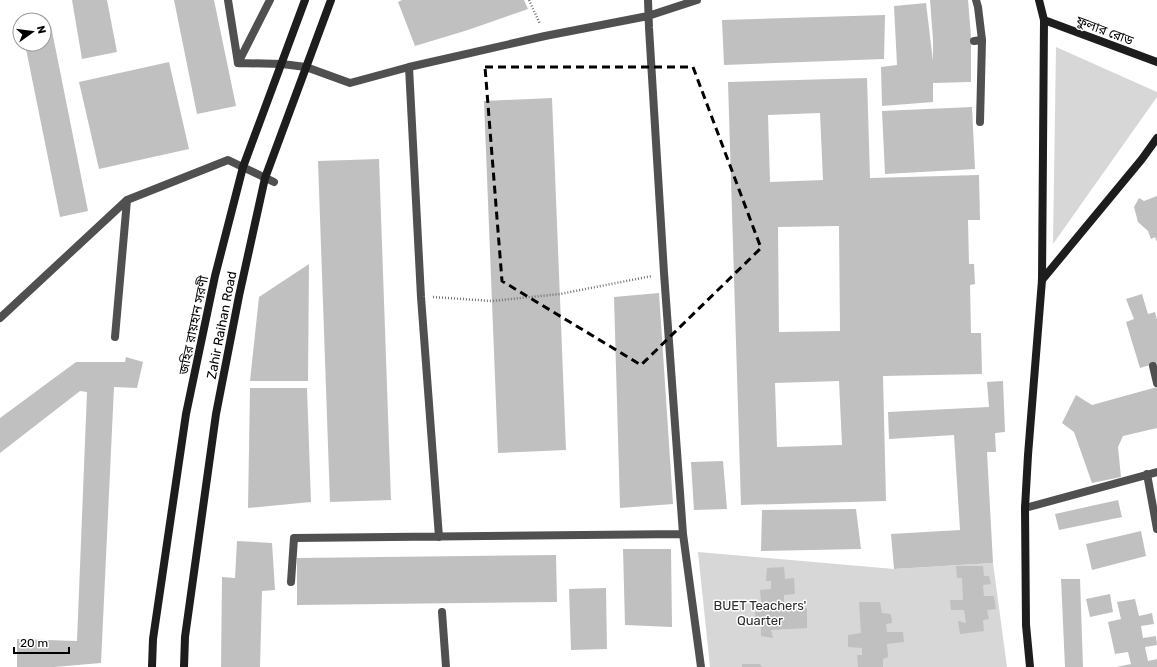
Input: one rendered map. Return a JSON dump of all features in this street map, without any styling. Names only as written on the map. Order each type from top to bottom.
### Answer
[{"type":"main road","name":"জহির রায়হান সরণী","points":[[152,667],[154,639],[186,414],[215,276],[243,167],[252,139],[282,64],[305,0]]},
{"type":"main road","name":"Zahir Raihan Road","points":[[184,667],[185,637],[216,414],[239,296],[265,178],[331,0]]},
{"type":"main road","points":[[1030,667],[1026,625],[1026,508],[1028,455],[1042,280],[1044,20],[1039,0]]},
{"type":"main road","name":"ফুলার রোড","points":[[1044,20],[1157,62]]},
{"type":"main road","points":[[1042,280],[1142,159],[1157,138]]},
{"type":"street","points":[[228,0],[238,63]]},
{"type":"street","points":[[238,63],[270,0]]},
{"type":"street","points":[[648,0],[664,274],[683,534],[701,667]]},
{"type":"street","points":[[238,63],[306,66],[350,83],[409,67],[545,36],[648,16],[697,0]]},
{"type":"street","points":[[976,0],[978,7],[980,122]]},
{"type":"street","points":[[409,67],[421,297],[439,537]]},
{"type":"street","points":[[0,318],[127,200],[228,160],[274,182]]},
{"type":"street","points":[[114,337],[127,200]]},
{"type":"street","points":[[1153,366],[1157,383]]},
{"type":"street","points":[[1026,508],[1157,472]]},
{"type":"street","points":[[1147,474],[1157,529]]},
{"type":"street","points":[[291,582],[294,538],[683,534]]},
{"type":"street","points":[[442,612],[446,667]]},
{"type":"path","points":[[529,0],[545,36]]},
{"type":"path","points":[[421,297],[492,301],[560,294],[664,274]]},
{"type":"highlighted area","points":[[485,67],[693,67],[761,248],[641,365],[502,281]]},
{"type":"green space","points":[[1056,47],[1157,92],[1157,97],[1053,244]]},
{"type":"green space","name":"BUET Teachers' Quarter","points":[[698,552],[894,569],[993,563],[1007,667],[710,667]]},
{"type":"building","points":[[72,0],[107,0],[117,52],[82,59]]},
{"type":"building","points":[[174,0],[214,0],[236,106],[197,114]]},
{"type":"building","points":[[402,0],[524,0],[528,9],[468,30],[415,46],[398,2]]},
{"type":"building","points":[[930,0],[968,0],[971,37],[971,82],[933,83],[933,102],[882,106],[881,67],[897,65],[894,6],[926,3],[933,61]]},
{"type":"building","points":[[885,15],[884,59],[724,65],[722,20]]},
{"type":"building","points":[[52,31],[88,211],[60,217],[27,52],[52,52]]},
{"type":"building","points":[[169,62],[189,149],[99,169],[79,82]]},
{"type":"building","points":[[867,78],[870,178],[979,175],[980,220],[968,220],[969,264],[974,264],[975,284],[970,285],[971,333],[981,333],[982,374],[883,376],[886,501],[741,505],[728,82]],"holes":[[[820,113],[823,180],[770,182],[768,115]],[[839,226],[840,331],[779,332],[778,227]],[[839,381],[842,445],[777,447],[775,383]]]},
{"type":"building","points":[[552,98],[566,450],[498,453],[484,101]]},
{"type":"building","points":[[972,107],[975,169],[885,174],[882,111]]},
{"type":"building","points":[[379,159],[391,500],[330,502],[318,161]]},
{"type":"building","points":[[1157,196],[1157,242],[1155,237],[1151,239],[1148,231],[1138,222],[1134,207],[1139,198],[1144,201]]},
{"type":"building","points":[[309,264],[308,381],[250,381],[259,297]]},
{"type":"building","points":[[659,293],[673,504],[620,508],[614,297]]},
{"type":"building","points":[[1142,294],[1148,314],[1155,312],[1157,320],[1157,363],[1140,368],[1126,322],[1134,319],[1126,299]]},
{"type":"building","points":[[126,357],[143,362],[137,388],[114,387],[101,663],[54,667],[17,667],[17,639],[77,641],[87,392],[80,391],[0,453],[0,418],[76,362],[125,362]]},
{"type":"building","points":[[1003,381],[1005,432],[995,433],[996,452],[987,452],[993,563],[894,569],[891,534],[960,530],[954,435],[889,439],[888,412],[989,407],[987,382]]},
{"type":"building","points":[[1157,387],[1157,428],[1123,436],[1118,447],[1121,477],[1092,483],[1074,432],[1062,423],[1076,395],[1092,405]]},
{"type":"building","points":[[250,388],[307,388],[311,502],[248,508]]},
{"type":"building","points":[[723,461],[727,509],[694,510],[691,462]]},
{"type":"building","points":[[1118,500],[1122,517],[1059,530],[1055,514]]},
{"type":"building","points":[[856,509],[861,549],[761,551],[762,510]]},
{"type":"building","points":[[1141,531],[1146,556],[1092,570],[1086,544]]},
{"type":"building","points":[[237,541],[272,543],[275,590],[262,591],[260,667],[221,667],[222,577],[235,578]]},
{"type":"building","points":[[623,549],[671,549],[672,627],[625,625]]},
{"type":"building","points":[[556,555],[557,602],[297,605],[297,558]]},
{"type":"building","points":[[956,566],[983,566],[984,576],[989,576],[991,584],[983,585],[984,596],[994,596],[996,609],[987,610],[989,619],[983,620],[984,631],[960,634],[958,621],[966,623],[964,610],[951,610],[950,600],[963,600],[962,578],[957,578]]},
{"type":"building","points":[[784,567],[785,579],[794,578],[795,594],[784,595],[784,609],[807,608],[807,628],[771,630],[773,638],[761,636],[761,621],[756,621],[755,612],[762,612],[760,590],[771,589],[771,581],[766,581],[767,568]]},
{"type":"building","points":[[1061,579],[1080,579],[1083,667],[1065,667]]},
{"type":"building","points":[[606,588],[607,649],[571,650],[569,589]]},
{"type":"building","points":[[1110,594],[1113,612],[1090,617],[1086,599]]},
{"type":"building","points":[[1135,599],[1139,616],[1152,613],[1154,624],[1141,626],[1143,638],[1156,636],[1157,645],[1145,647],[1148,661],[1157,659],[1157,667],[1116,667],[1131,664],[1128,652],[1115,654],[1108,622],[1121,619],[1117,602]]},
{"type":"building","points":[[859,602],[880,602],[882,613],[891,614],[892,623],[886,624],[887,632],[903,632],[904,642],[887,644],[888,657],[883,659],[883,667],[858,667],[857,655],[862,655],[862,648],[848,647],[848,635],[861,633]]},
{"type":"building","points":[[742,664],[760,664],[762,667],[742,667]]}]
